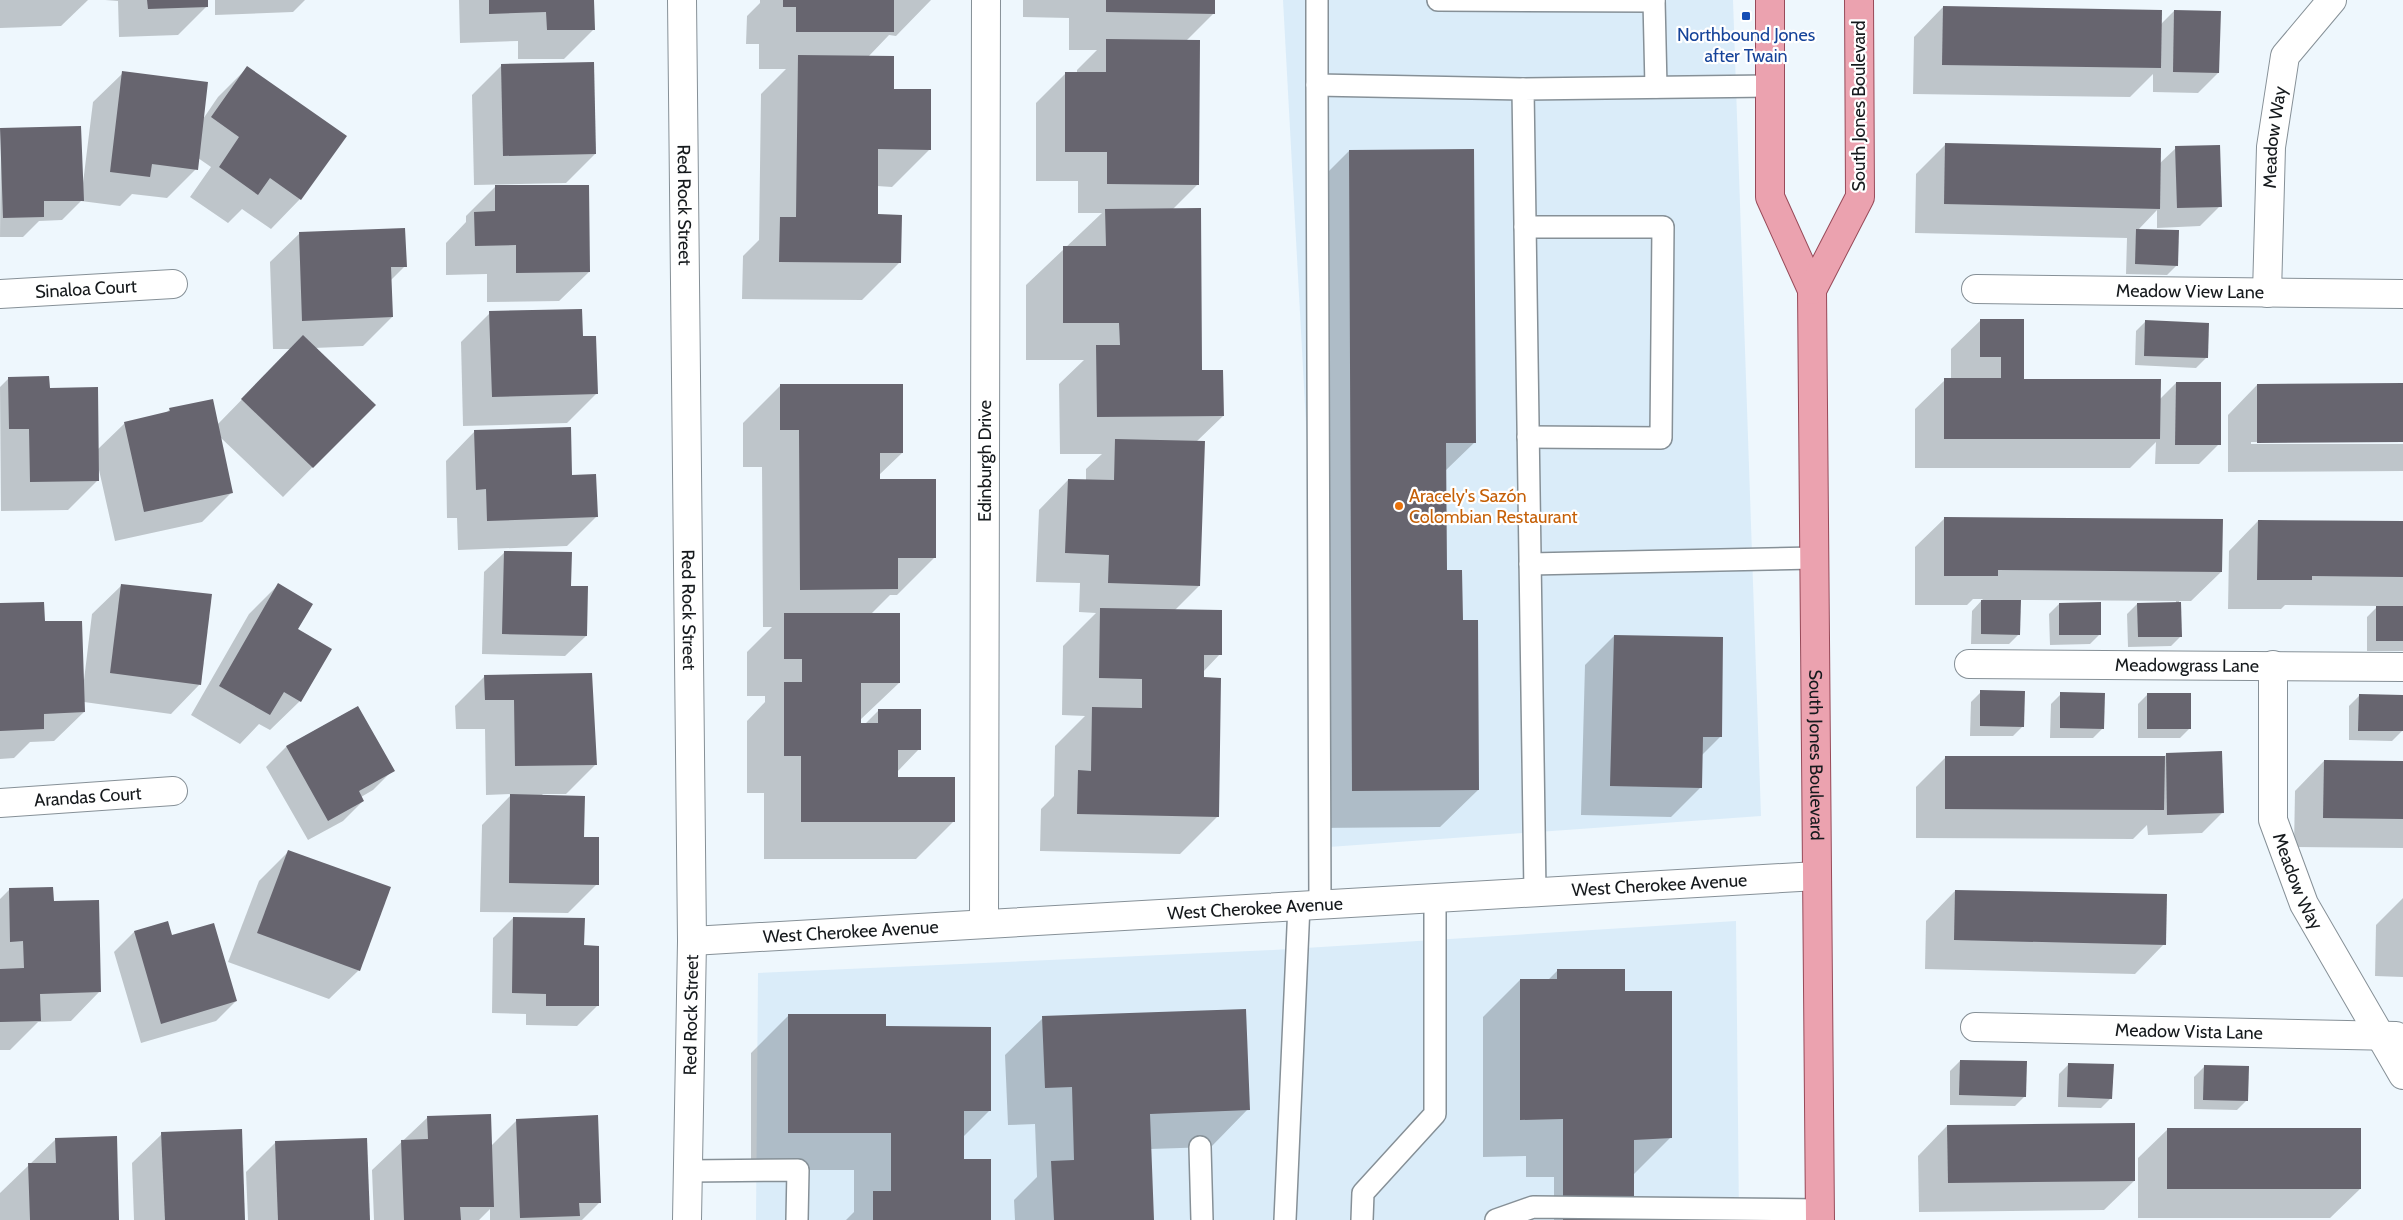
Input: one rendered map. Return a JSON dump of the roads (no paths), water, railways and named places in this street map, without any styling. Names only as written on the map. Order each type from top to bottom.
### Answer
[{"type":"main road","name":"South Jones Boulevard","points":[[1770,0],[1770,197],[1812,290],[1820,1215]]},
{"type":"main road","name":"South Jones Boulevard","points":[[1812,290],[1860,197],[1859,0]]},
{"type":"street","name":"Red Rock Street","points":[[682,0],[692,941],[687,1220]]},
{"type":"street","name":"Edinburgh Drive","points":[[984,922],[986,0]]},
{"type":"street","name":"Meadow Way","points":[[2267,293],[2270,147],[2284,56],[2332,0]]},
{"type":"street","name":"Sinaloa Court","points":[[0,294],[173,284]]},
{"type":"street","name":"Meadow View Lane","points":[[1976,290],[2403,294]]},
{"type":"street","name":"Meadowgrass Lane","points":[[1969,664],[2403,667]]},
{"type":"street","name":"Meadow Way","points":[[2273,665],[2273,820],[2304,904],[2392,1036],[2403,1075]]},
{"type":"street","name":"Arandas Court","points":[[0,803],[173,791]]},
{"type":"street","name":"West Cherokee Avenue","points":[[692,941],[984,922],[1817,876]]},
{"type":"street","name":"Meadow Vista Lane","points":[[1975,1027],[2392,1036]]},
{"type":"lane","points":[[1285,1220],[1309,904],[1317,0]]},
{"type":"lane","points":[[1438,0],[1654,0],[1656,87]]},
{"type":"lane","points":[[1317,85],[1523,89],[1770,86]]},
{"type":"lane","points":[[1523,89],[1535,892]]},
{"type":"lane","points":[[1525,226],[1663,226],[1662,438],[1528,437]]},
{"type":"lane","points":[[1530,564],[1814,558]]},
{"type":"lane","points":[[1362,1220],[1362,1193],[1435,1114],[1435,897]]},
{"type":"lane","points":[[1200,1147],[1202,1220]]},
{"type":"lane","points":[[689,1172],[798,1170],[797,1220]]},
{"type":"lane","points":[[1496,1220],[1533,1207],[1820,1215]]},
{"type":"place","name":"Northbound Jones after Twain","points":[[1746,16]]},
{"type":"place","name":"Aracely's Sazón Colombian Restaurant","points":[[1399,506]]}]
